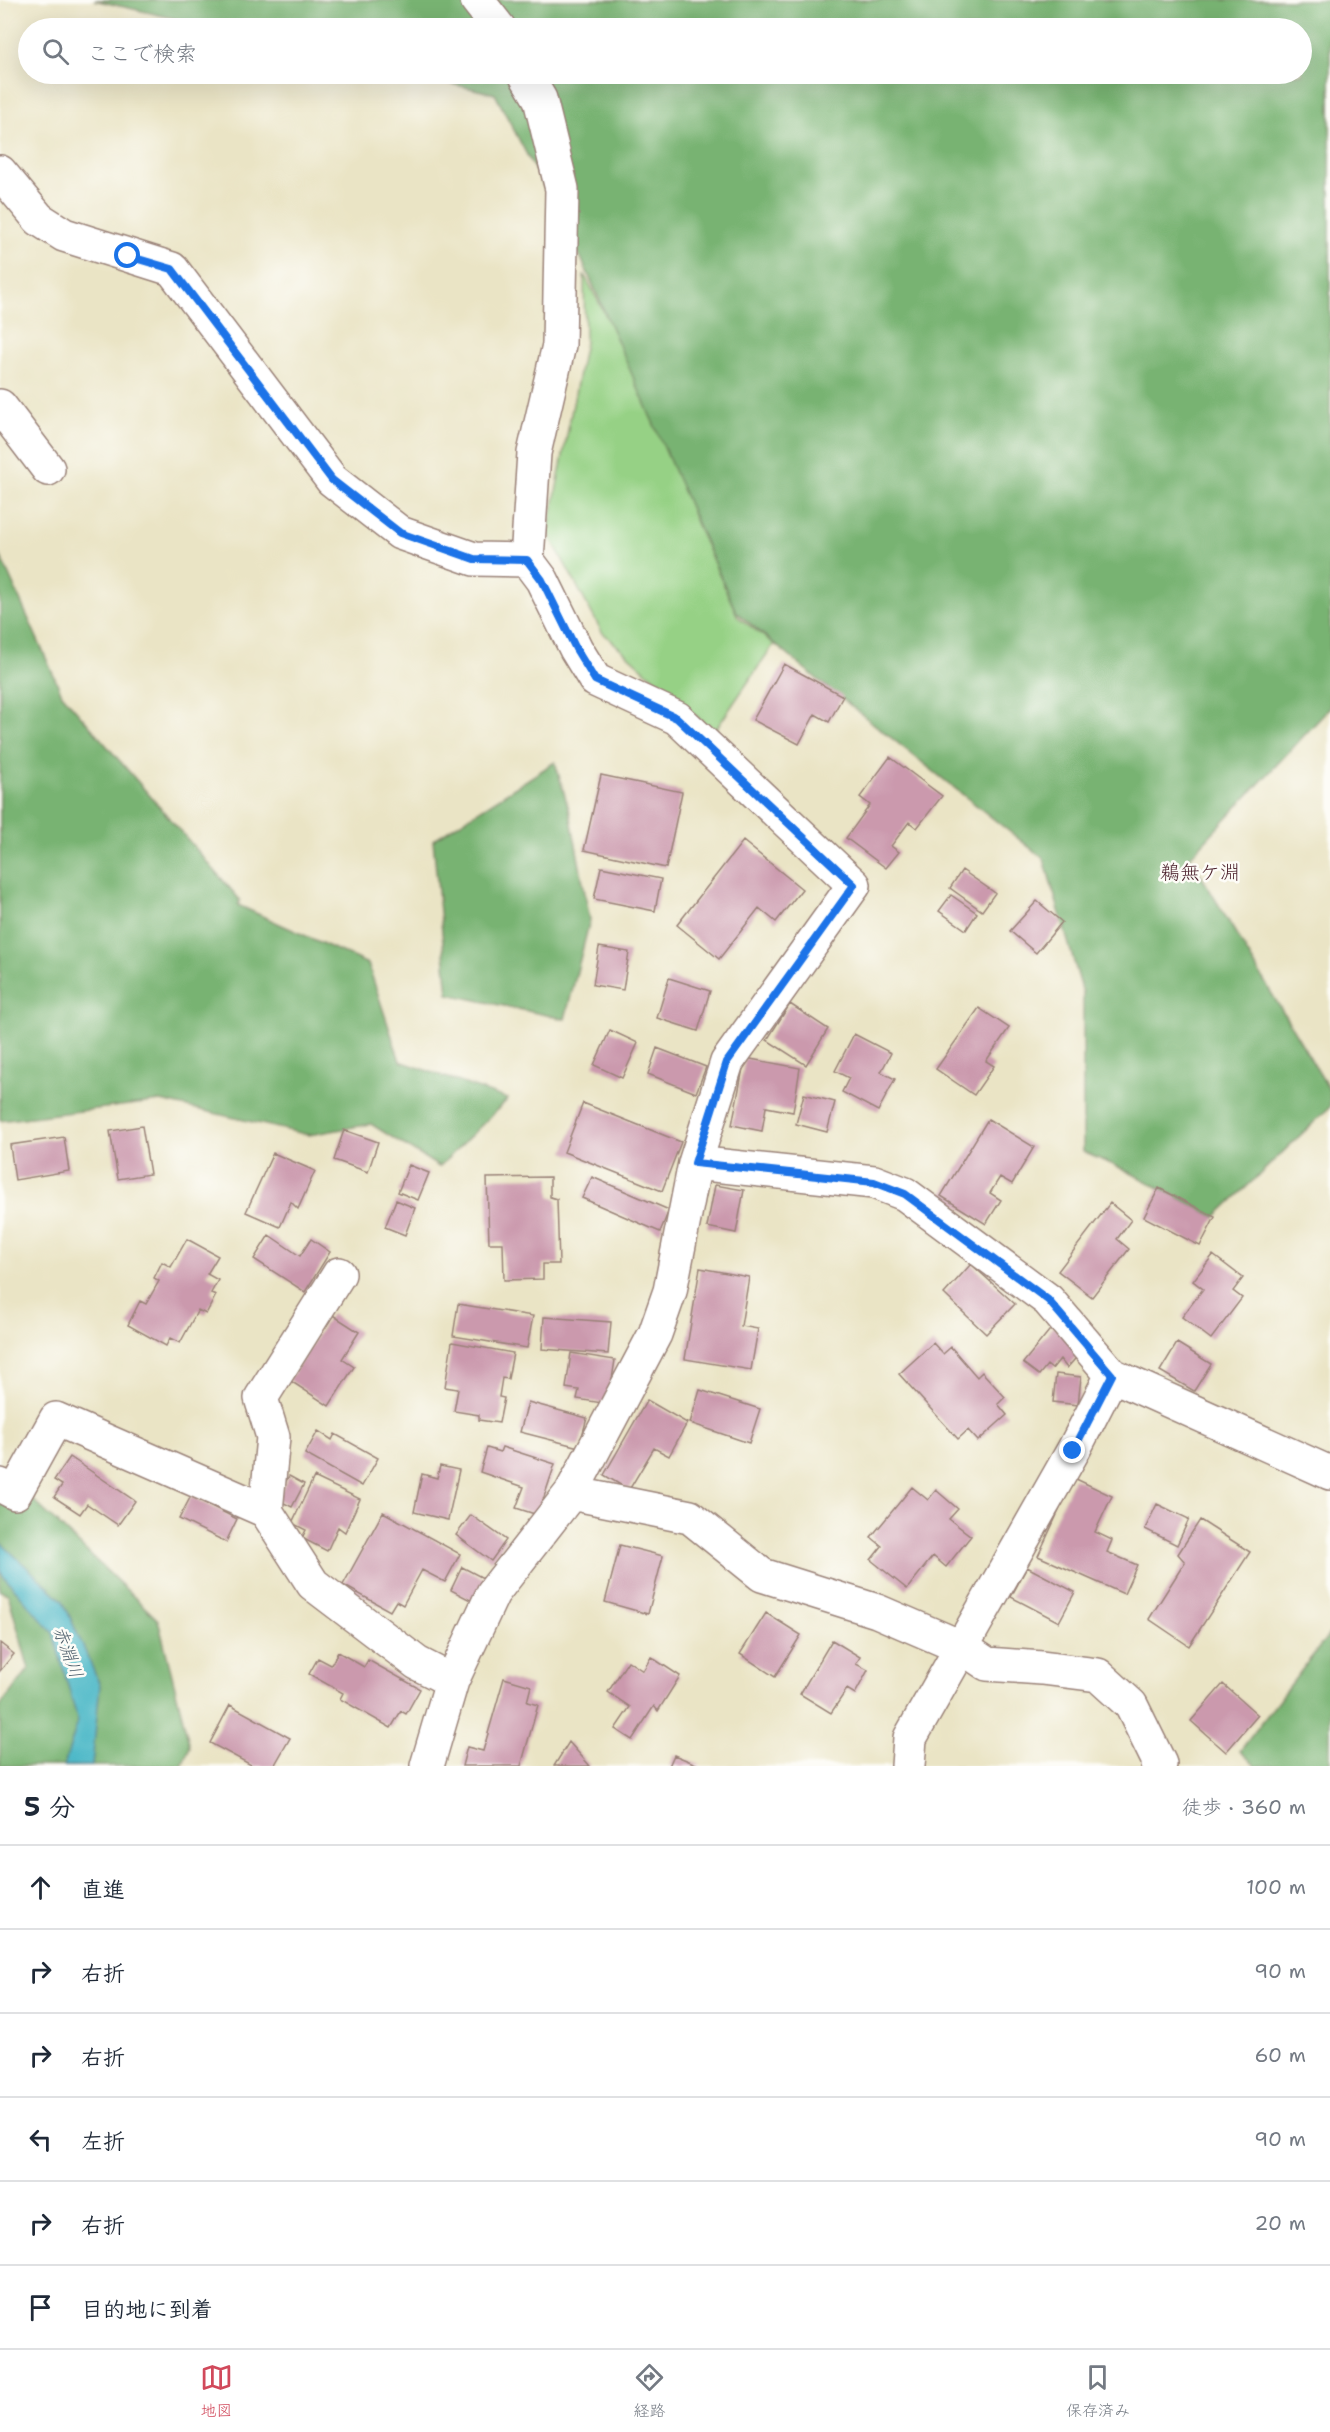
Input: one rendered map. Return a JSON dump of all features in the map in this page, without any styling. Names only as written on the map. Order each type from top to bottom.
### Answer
[{"type":"street","points":[[477,0],[491,18]]},
{"type":"street","points":[[427,1766],[452,1681],[493,1593],[571,1493],[655,1334],[670,1291],[695,1163],[727,1062],[854,885],[677,718],[595,680],[576,649],[542,580],[527,560],[534,453],[559,345],[562,189],[540,99],[531,84]]},
{"type":"street","points":[[0,172],[39,219],[64,235],[172,269],[332,480],[400,533],[474,559],[527,560]]},
{"type":"street","points":[[0,406],[48,469]]},
{"type":"street","points":[[695,1163],[874,1182],[905,1194],[1048,1300],[1112,1375],[1330,1473]]},
{"type":"street","points":[[266,1512],[273,1437],[261,1398],[339,1274]]},
{"type":"street","points":[[908,1766],[910,1738],[1073,1451],[1112,1375]]},
{"type":"street","points":[[0,1485],[15,1493],[56,1419],[266,1512],[313,1584],[417,1663],[452,1681]]},
{"type":"street","points":[[571,1493],[690,1517],[762,1575],[877,1611],[963,1648],[987,1664],[1042,1668],[1098,1676],[1131,1705],[1160,1764],[1158,1766]]},
{"type":"green space","points":[[94,0],[1330,0],[1330,708],[1190,857],[1330,1091],[1330,1107],[1215,1217],[1123,1169],[1083,1152],[1083,993],[1044,859],[736,612],[581,258],[495,94],[452,84],[1312,84],[1312,18],[172,18]]},
{"type":"green space","points":[[584,274],[646,393],[697,525],[738,617],[774,644],[714,732],[602,632],[548,533],[585,342]]},
{"type":"green space","points":[[0,555],[62,694],[240,900],[238,905],[368,964],[400,1061],[508,1099],[439,1167],[371,1124],[309,1135],[161,1101],[0,1121]]},
{"type":"green space","points":[[555,762],[570,813],[590,920],[565,1019],[448,994],[433,840]]},
{"type":"green space","points":[[31,1498],[158,1620],[190,1747],[182,1766],[0,1766],[0,1706],[29,1669],[8,1594],[0,1591],[0,1500]]},
{"type":"green space","points":[[1330,1633],[1330,1766],[1256,1766],[1240,1751]]},
{"type":"water","name":"赤淵川","points":[[0,1542],[63,1601],[100,1685],[92,1766],[64,1766],[78,1721],[53,1633],[0,1572]]},
{"type":"building","points":[[784,664],[843,696],[829,722],[815,714],[799,744],[753,720]]},
{"type":"building","points":[[890,757],[942,796],[917,828],[909,822],[891,846],[899,852],[886,868],[846,838],[870,805],[860,797]]},
{"type":"building","points":[[601,775],[682,792],[666,868],[584,850]]},
{"type":"building","points":[[743,841],[802,889],[776,922],[759,908],[719,959],[677,925]]},
{"type":"building","points":[[601,867],[661,879],[655,911],[594,899]]},
{"type":"building","points":[[962,870],[995,893],[982,911],[950,888]]},
{"type":"building","points":[[951,895],[977,913],[966,930],[939,911]]},
{"type":"building","points":[[1037,901],[1062,922],[1036,953],[1010,931]]},
{"type":"building","points":[[599,947],[629,952],[623,990],[593,985]]},
{"type":"building","points":[[669,978],[710,991],[698,1031],[657,1018]]},
{"type":"building","points":[[790,1004],[828,1029],[806,1065],[767,1040]]},
{"type":"building","points":[[979,1008],[1009,1028],[986,1061],[994,1066],[974,1095],[936,1069]]},
{"type":"building","points":[[610,1030],[638,1043],[622,1078],[594,1065]]},
{"type":"building","points":[[854,1034],[891,1053],[881,1072],[895,1079],[878,1111],[842,1092],[849,1078],[835,1071]]},
{"type":"building","points":[[657,1048],[706,1067],[696,1093],[648,1074]]},
{"type":"building","points":[[745,1058],[800,1068],[793,1112],[766,1107],[762,1131],[732,1125]]},
{"type":"building","points":[[804,1094],[835,1102],[827,1132],[796,1124]]},
{"type":"building","points":[[583,1103],[681,1142],[662,1191],[564,1152]]},
{"type":"building","points":[[988,1119],[1034,1147],[1012,1184],[1000,1177],[990,1193],[1001,1200],[986,1224],[941,1196]]},
{"type":"building","points":[[142,1126],[150,1174],[118,1179],[110,1131]]},
{"type":"building","points":[[344,1130],[378,1142],[368,1172],[334,1160]]},
{"type":"building","points":[[64,1137],[69,1171],[15,1180],[10,1145]]},
{"type":"building","points":[[273,1153],[315,1171],[298,1209],[291,1202],[280,1227],[246,1212]]},
{"type":"building","points":[[409,1165],[429,1173],[418,1200],[398,1192]]},
{"type":"building","points":[[550,1177],[550,1197],[557,1199],[559,1264],[543,1264],[543,1279],[504,1280],[503,1243],[489,1243],[487,1178]]},
{"type":"building","points":[[592,1177],[669,1210],[660,1232],[582,1198]]},
{"type":"building","points":[[715,1185],[744,1190],[736,1233],[707,1227]]},
{"type":"building","points":[[1159,1188],[1215,1217],[1200,1246],[1144,1217]]},
{"type":"building","points":[[396,1200],[415,1208],[405,1235],[385,1227]]},
{"type":"building","points":[[1110,1203],[1131,1220],[1117,1239],[1129,1249],[1092,1297],[1058,1271]]},
{"type":"building","points":[[269,1235],[300,1256],[311,1239],[330,1252],[305,1292],[254,1259]]},
{"type":"building","points":[[187,1239],[218,1256],[207,1274],[218,1280],[211,1293],[216,1295],[206,1314],[198,1310],[180,1343],[170,1338],[166,1346],[128,1325],[140,1301],[146,1304],[159,1281],[154,1278],[162,1262],[171,1267]]},
{"type":"building","points":[[1213,1255],[1243,1278],[1233,1291],[1242,1298],[1211,1339],[1182,1317],[1203,1289],[1193,1281]]},
{"type":"building","points":[[971,1264],[1015,1304],[986,1334],[944,1294]]},
{"type":"building","points":[[700,1268],[749,1277],[741,1326],[758,1329],[751,1370],[685,1359]]},
{"type":"building","points":[[458,1304],[533,1316],[527,1348],[453,1336]]},
{"type":"building","points":[[331,1314],[359,1332],[342,1359],[354,1367],[329,1406],[289,1380]]},
{"type":"building","points":[[544,1317],[611,1322],[608,1354],[542,1349]]},
{"type":"building","points":[[1053,1326],[1082,1351],[1067,1368],[1060,1359],[1052,1369],[1047,1365],[1039,1375],[1023,1363]]},
{"type":"building","points":[[452,1342],[513,1353],[508,1379],[502,1378],[499,1397],[504,1398],[499,1423],[479,1420],[479,1415],[454,1411],[458,1389],[445,1387]]},
{"type":"building","points":[[933,1343],[943,1354],[951,1347],[977,1377],[982,1372],[1005,1397],[998,1404],[1007,1415],[978,1441],[968,1430],[958,1439],[899,1374]]},
{"type":"building","points":[[1177,1343],[1211,1364],[1194,1391],[1160,1371]]},
{"type":"building","points":[[571,1353],[615,1360],[608,1404],[577,1399],[579,1390],[566,1388]]},
{"type":"building","points":[[1056,1374],[1081,1377],[1078,1405],[1053,1402]]},
{"type":"building","points":[[700,1390],[760,1409],[749,1443],[690,1423]]},
{"type":"building","points":[[647,1400],[687,1423],[669,1456],[654,1448],[629,1490],[604,1475]]},
{"type":"building","points":[[528,1402],[587,1418],[579,1447],[520,1432]]},
{"type":"building","points":[[318,1431],[332,1440],[335,1434],[378,1458],[362,1486],[305,1454]]},
{"type":"building","points":[[502,1447],[555,1464],[538,1515],[516,1508],[524,1487],[480,1472],[487,1448],[500,1452]]},
{"type":"building","points":[[70,1457],[135,1501],[118,1525],[87,1504],[80,1514],[54,1497],[62,1485],[54,1480]]},
{"type":"building","points":[[440,1466],[459,1470],[448,1520],[414,1512],[422,1474],[437,1478]]},
{"type":"building","points":[[289,1476],[304,1484],[292,1507],[276,1499]]},
{"type":"building","points":[[314,1477],[360,1499],[345,1532],[338,1527],[327,1551],[302,1538],[306,1530],[292,1523]]},
{"type":"building","points":[[1074,1478],[1112,1496],[1095,1532],[1112,1540],[1107,1552],[1137,1565],[1124,1594],[1038,1556]]},
{"type":"building","points":[[912,1487],[928,1500],[936,1490],[958,1509],[949,1519],[971,1536],[946,1567],[933,1556],[907,1589],[871,1560],[882,1546],[871,1537]]},
{"type":"building","points":[[191,1496],[237,1519],[226,1542],[179,1519]]},
{"type":"building","points":[[1157,1504],[1189,1519],[1177,1545],[1145,1529]]},
{"type":"building","points":[[383,1512],[460,1554],[445,1582],[422,1570],[403,1605],[396,1601],[390,1611],[343,1585]]},
{"type":"building","points":[[471,1515],[506,1540],[491,1561],[456,1535]]},
{"type":"building","points":[[1200,1520],[1250,1552],[1189,1646],[1149,1619],[1185,1562],[1178,1554]]},
{"type":"building","points":[[620,1545],[663,1556],[648,1614],[605,1602]]},
{"type":"building","points":[[462,1567],[487,1580],[476,1603],[451,1590]]},
{"type":"building","points":[[1027,1567],[1075,1592],[1059,1622],[1011,1597]]},
{"type":"building","points":[[766,1613],[801,1635],[775,1677],[740,1654]]},
{"type":"building","points":[[832,1640],[860,1657],[856,1664],[868,1670],[855,1694],[847,1689],[831,1713],[800,1694]]},
{"type":"building","points":[[0,1643],[14,1654],[0,1671]]},
{"type":"building","points":[[338,1652],[364,1667],[368,1660],[420,1689],[406,1714],[401,1711],[391,1728],[340,1699],[343,1693],[309,1674],[318,1658],[331,1665]]},
{"type":"building","points":[[651,1657],[680,1676],[658,1711],[654,1706],[632,1740],[615,1729],[630,1707],[608,1692],[628,1661],[643,1671]]},
{"type":"building","points":[[504,1678],[531,1686],[527,1702],[538,1705],[521,1766],[462,1766],[467,1747],[483,1751]]},
{"type":"building","points":[[1223,1684],[1258,1715],[1226,1752],[1191,1721]]},
{"type":"building","points":[[230,1705],[290,1738],[274,1766],[253,1766],[210,1743]]},
{"type":"building","points":[[569,1742],[590,1766],[554,1766]]},
{"type":"building","points":[[674,1755],[701,1766],[669,1766]]},
{"type":"district","name":"鵜無ケ淵","points":[[1200,872]]},
{"type":"route","points":[[128,256],[172,269],[332,480],[400,533],[474,559],[527,560],[542,580],[576,649],[595,680],[677,718],[854,885],[727,1062],[695,1163],[874,1182],[905,1194],[1048,1300],[1112,1375],[1073,1451]]}]
